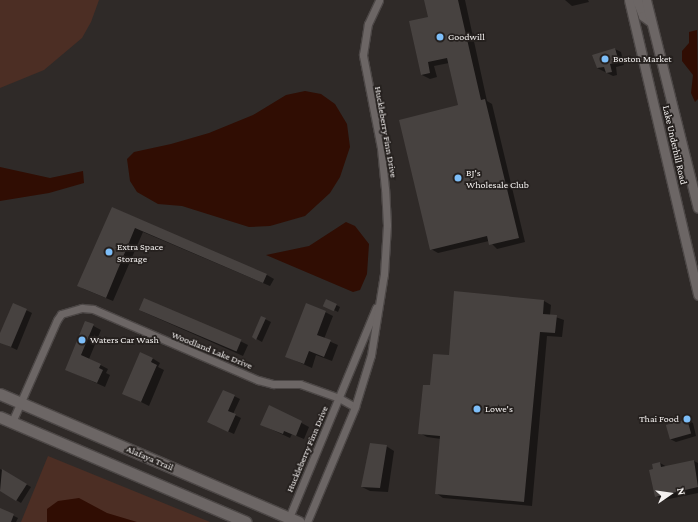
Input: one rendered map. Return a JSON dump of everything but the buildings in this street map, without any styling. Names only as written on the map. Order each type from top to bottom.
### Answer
[{"type":"main road","name":"Alafaya Trail","points":[[0,394],[292,521]]},
{"type":"main road","points":[[0,417],[246,522]]},
{"type":"street","name":"Huckleberry Finn Drive","points":[[307,522],[355,408],[372,355],[381,295],[387,225],[386,189],[381,148],[363,55],[368,24],[379,0]]},
{"type":"street","name":"Lake Underhill Road","points":[[629,0],[696,281],[698,295]]},
{"type":"street","points":[[637,0],[643,16],[651,22]]},
{"type":"street","name":"Lake Underhill Road","points":[[646,0],[698,208]]},
{"type":"street","name":"Huckleberry Finn Drive","points":[[292,521],[339,398],[381,295]]},
{"type":"street","name":"Woodland Lake Drive","points":[[12,422],[57,320],[61,314],[82,308],[93,309],[258,380],[273,384],[300,384],[339,398],[355,408]]},
{"type":"shaded area","points":[[0,0],[99,0],[91,22],[82,38],[44,70],[0,88]]},
{"type":"shaded area","points":[[697,30],[698,99],[695,102],[691,93],[693,75],[682,61],[682,51],[689,43],[689,32]]},
{"type":"shaded area","points":[[305,91],[321,94],[335,104],[347,124],[350,147],[340,177],[330,193],[305,216],[270,226],[249,227],[182,206],[158,204],[137,192],[130,181],[127,159],[134,152],[171,144],[209,133],[253,115],[286,95]]},
{"type":"shaded area","points":[[0,167],[50,178],[83,171],[84,183],[49,193],[0,201]]},
{"type":"shaded area","points":[[346,222],[355,226],[369,244],[367,274],[360,290],[353,292],[266,255],[309,246]]},
{"type":"shaded area","points":[[48,456],[210,522],[21,522]]},
{"type":"shaded area","points":[[79,498],[107,513],[137,522],[47,522],[47,509],[58,501]]},
{"type":"place","name":"Goodwill","points":[[440,37]]},
{"type":"place","name":"Boston Market","points":[[605,59]]},
{"type":"place","name":"BJ's Wholesale Club","points":[[458,178]]},
{"type":"place","name":"Extra Space Storage","points":[[109,252]]},
{"type":"place","name":"Waters Car Wash","points":[[82,340]]},
{"type":"place","name":"Lowe's","points":[[477,409]]},
{"type":"place","name":"Thai Food","points":[[687,419]]}]
